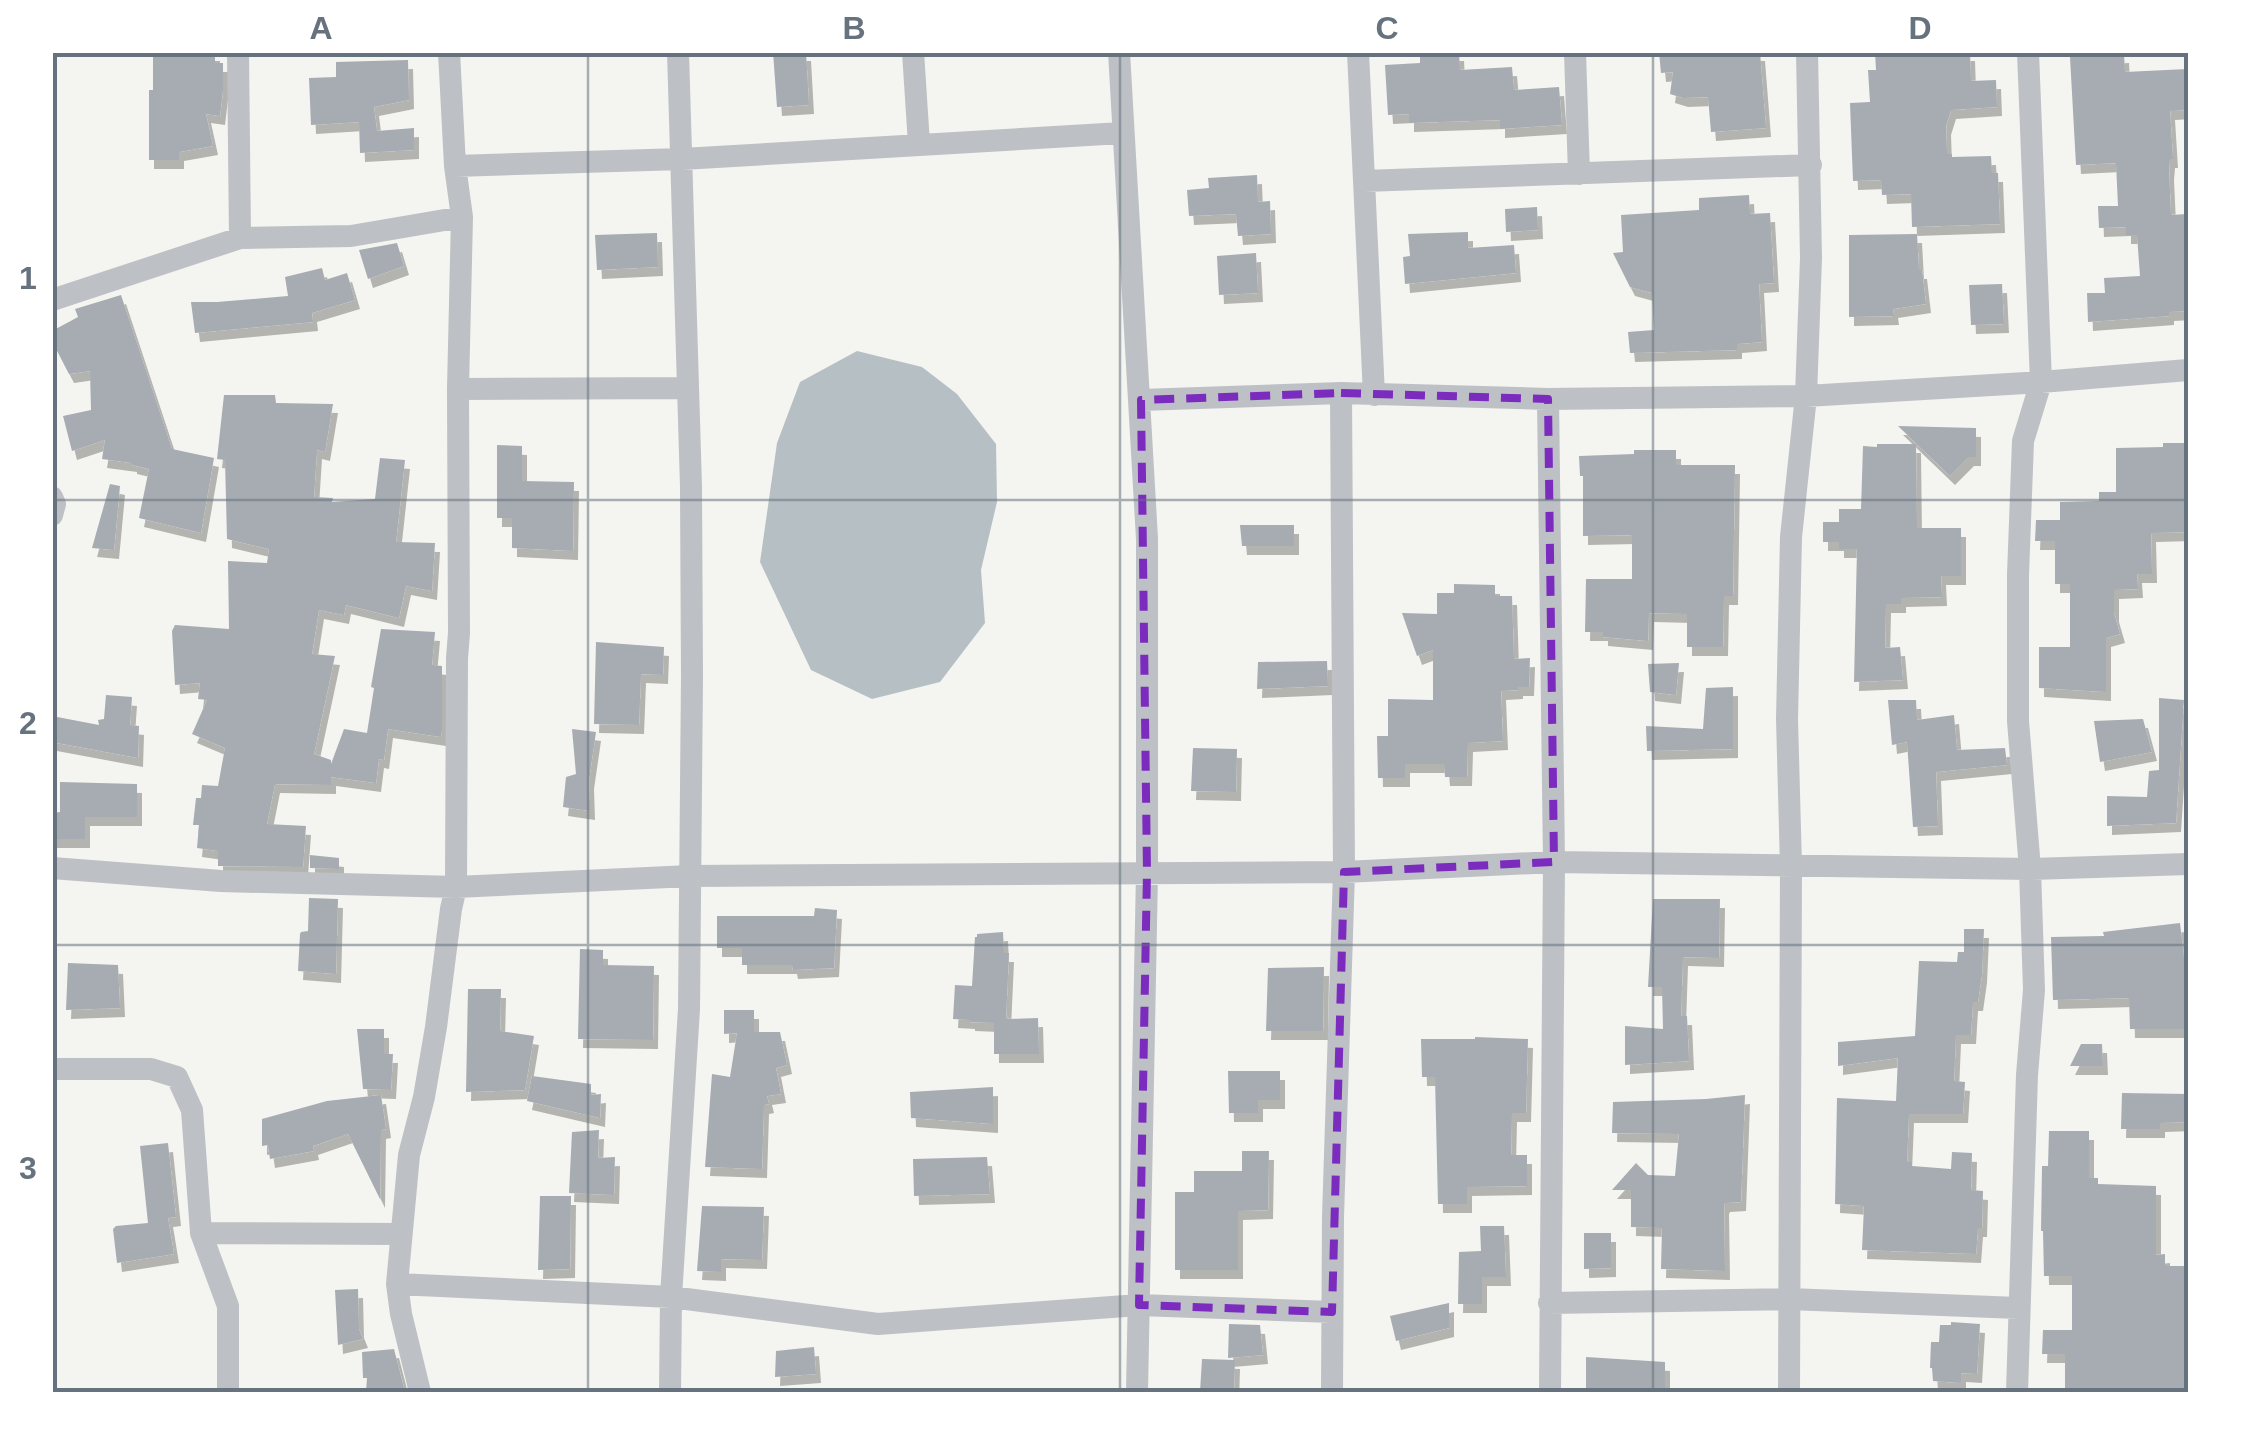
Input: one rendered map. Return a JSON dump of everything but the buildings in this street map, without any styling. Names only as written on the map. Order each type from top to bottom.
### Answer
[{"type":"street","points":[[238,52],[240,238]]},
{"type":"street","points":[[420,1392],[397,1284],[409,1156],[424,1097],[456,886],[462,217],[449,52]]},
{"type":"street","points":[[670,1392],[670,1297],[689,1009],[690,876],[692,506],[678,52]]},
{"type":"street","points":[[913,52],[919,144]]},
{"type":"street","points":[[1119,52],[1147,539],[1137,1392]]},
{"type":"street","points":[[1358,52],[1374,396]]},
{"type":"street","points":[[1574,52],[1579,174]]},
{"type":"street","points":[[1789,1392],[1791,867],[1787,719],[1791,536],[1806,396],[1811,258],[1807,52]]},
{"type":"street","points":[[2017,1392],[2027,1075],[2034,990],[2030,869],[2018,721],[2018,576],[2023,441],[2041,382],[2028,52]]},
{"type":"street","points":[[455,166],[682,159],[1122,133]]},
{"type":"street","points":[[1364,182],[1810,165]]},
{"type":"street","points":[[52,300],[240,238],[350,236],[462,217]]},
{"type":"street","points":[[1141,400],[1341,393],[1548,399],[1806,396],[2188,370]]},
{"type":"street","points":[[458,390],[688,388]]},
{"type":"street","points":[[1332,1392],[1344,872],[1341,393]]},
{"type":"street","points":[[1548,399],[1554,862],[1550,1392]]},
{"type":"street","points":[[52,497],[52,515]]},
{"type":"street","points":[[52,868],[221,881],[456,886],[690,876],[1344,872],[1554,862],[2030,869],[2188,864]]},
{"type":"street","points":[[52,1068],[151,1069],[176,1077],[192,1110],[202,1233],[228,1306],[228,1392]]},
{"type":"street","points":[[202,1233],[400,1234]]},
{"type":"street","points":[[397,1284],[670,1297],[878,1324],[1139,1305],[1332,1312]]},
{"type":"street","points":[[1549,1303],[1790,1299],[2018,1308]]},
{"type":"highlighted area","points":[[1341,393],[1548,399],[1554,862],[1344,872],[1332,1312],[1139,1305],[1147,872],[1141,400]]},
{"type":"shaded area","points":[[857,351],[922,367],[957,394],[996,444],[997,502],[981,570],[985,623],[940,682],[872,699],[811,670],[760,562],[777,443],[800,382]]}]
